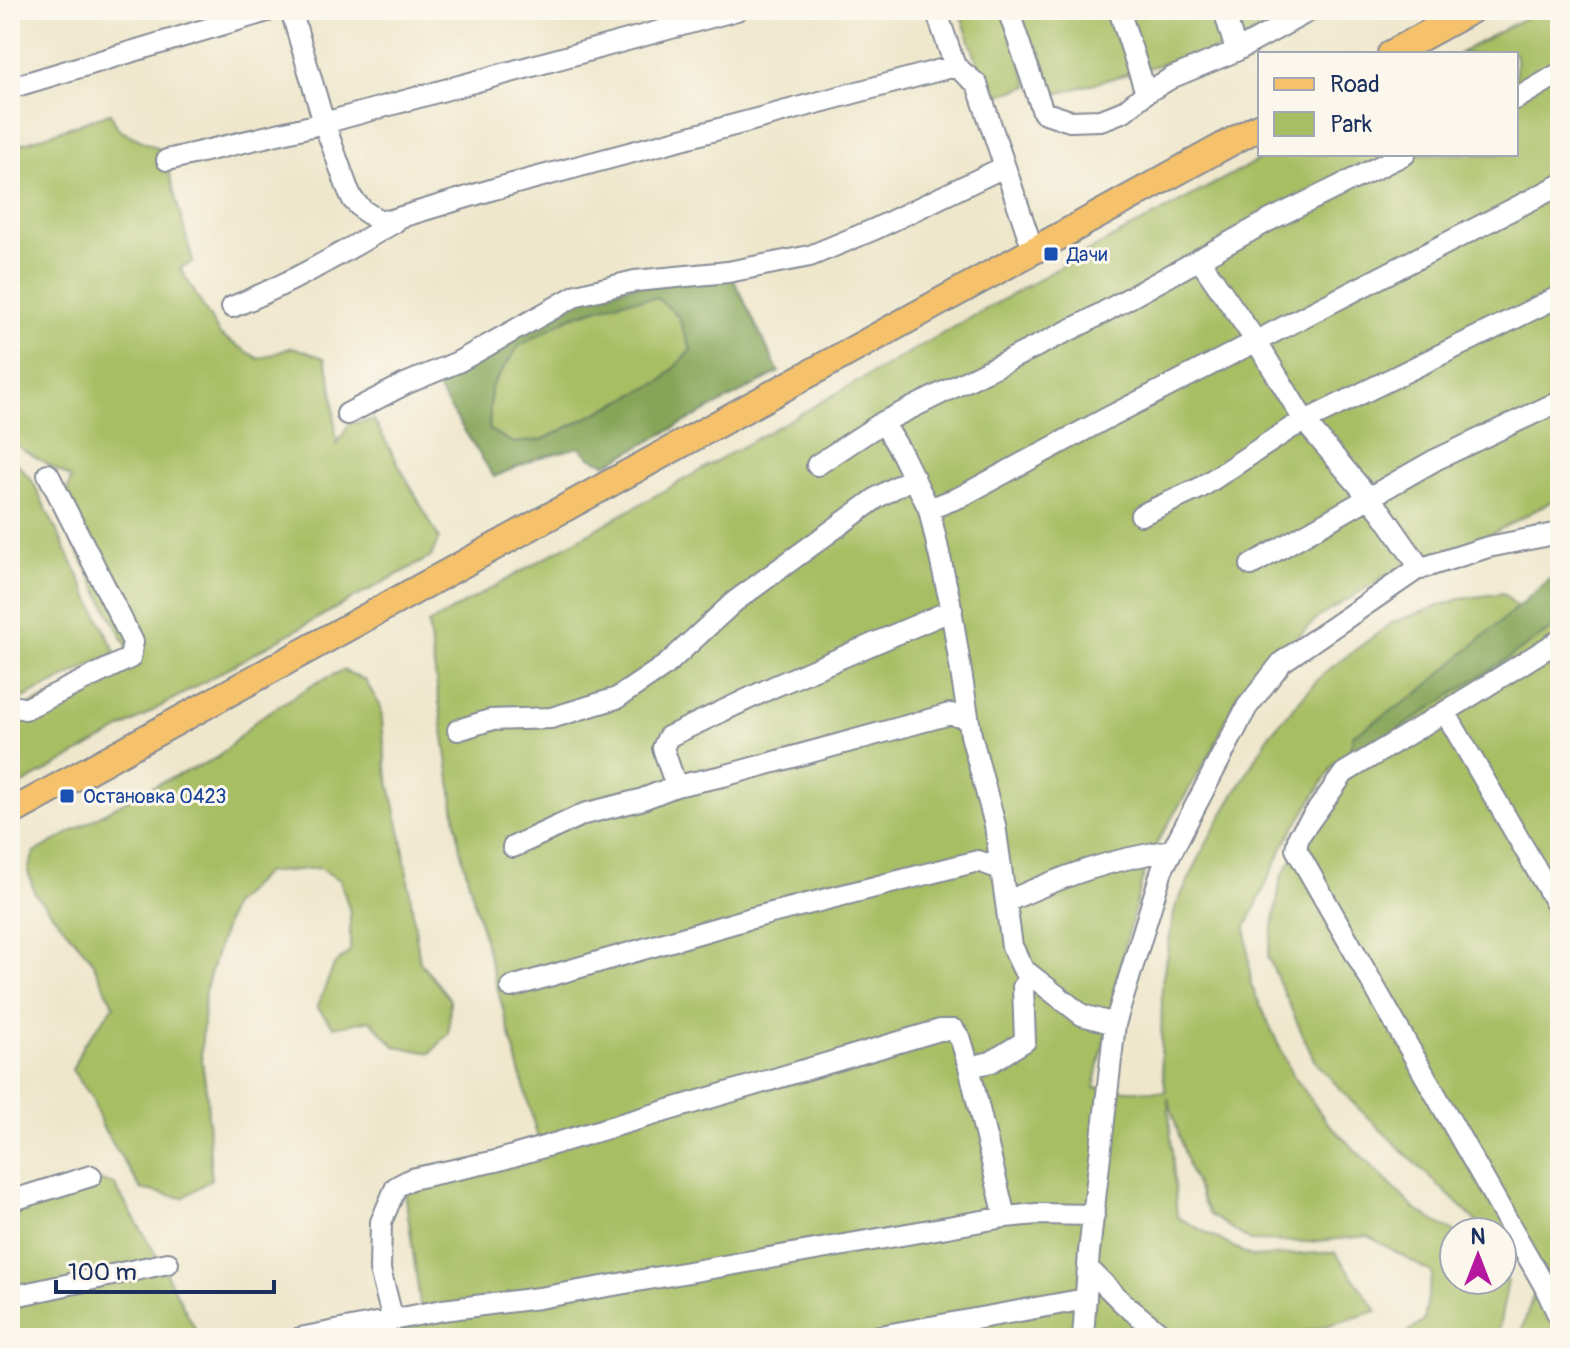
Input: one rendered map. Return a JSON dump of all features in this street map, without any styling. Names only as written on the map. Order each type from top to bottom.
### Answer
[{"type":"main road","points":[[1395,52],[1471,10]]},
{"type":"main road","points":[[10,813],[1258,127]]},
{"type":"lane","points":[[10,88],[271,10]]},
{"type":"lane","points":[[291,10],[324,123],[353,200],[378,220],[388,221],[955,66]]},
{"type":"lane","points":[[167,160],[324,123],[737,10]]},
{"type":"lane","points":[[936,10],[955,66],[977,84],[1033,250]]},
{"type":"lane","points":[[1008,10],[1043,112],[1070,121],[1100,120],[1124,111],[1173,77],[1236,51],[1311,10]]},
{"type":"lane","points":[[1119,10],[1146,93]]},
{"type":"lane","points":[[1224,10],[1236,51]]},
{"type":"lane","points":[[1518,98],[1560,73]]},
{"type":"lane","points":[[817,465],[883,422],[1086,322],[1270,220],[1401,156]]},
{"type":"lane","points":[[347,414],[405,384],[458,362],[577,295],[635,281],[728,272],[810,256],[875,229],[1004,167]]},
{"type":"lane","points":[[929,509],[960,497],[1560,185]]},
{"type":"lane","points":[[232,307],[271,292],[311,271],[409,213]]},
{"type":"lane","points":[[1199,259],[1256,341],[1305,422],[1368,497],[1421,569]]},
{"type":"lane","points":[[1141,515],[1200,488],[1291,428],[1560,296]]},
{"type":"lane","points":[[1251,565],[1435,460],[1560,401]]},
{"type":"lane","points":[[883,422],[929,509],[952,610],[968,719],[995,825],[1012,946],[1023,969],[1082,1015],[1115,1024]]},
{"type":"lane","points":[[10,705],[25,709],[130,658],[133,642],[48,474]]},
{"type":"lane","points":[[458,730],[490,720],[551,718],[617,698],[666,665],[734,602],[878,497],[914,477]]},
{"type":"lane","points":[[1083,1338],[1115,1024],[1162,870],[1247,707],[1282,662],[1362,605],[1421,569],[1488,547],[1560,533]]},
{"type":"lane","points":[[676,786],[663,748],[668,737],[773,687],[952,610]]},
{"type":"lane","points":[[1560,640],[1344,773],[1299,836],[1296,849],[1544,1285],[1560,1319]]},
{"type":"lane","points":[[1445,712],[1560,910]]},
{"type":"lane","points":[[513,847],[584,814],[640,800],[676,786],[950,714],[968,719]]},
{"type":"lane","points":[[1006,902],[1092,867],[1121,858],[1172,850]]},
{"type":"lane","points":[[511,987],[748,919],[978,861],[1001,869]]},
{"type":"lane","points":[[969,1067],[991,1062],[1025,1041],[1023,987],[1032,976]]},
{"type":"lane","points":[[393,1320],[380,1270],[381,1222],[396,1187],[411,1179],[496,1161],[940,1030],[954,1030],[961,1040],[1005,1217]]},
{"type":"lane","points":[[10,1201],[91,1176]]},
{"type":"lane","points":[[300,1338],[443,1310],[539,1298],[1005,1217],[1094,1215]]},
{"type":"lane","points":[[10,1297],[168,1263]]},
{"type":"lane","points":[[1088,1268],[1124,1304],[1166,1338]]},
{"type":"lane","points":[[869,1338],[1086,1299]]},
{"type":"green space","points":[[959,10],[1003,10],[1029,86],[990,98]]},
{"type":"green space","points":[[1014,10],[1112,10],[1131,73],[1042,98]]},
{"type":"green space","points":[[1125,10],[1216,10],[1228,47],[1143,69]]},
{"type":"green space","points":[[1232,10],[1294,10],[1242,40]]},
{"type":"green space","points":[[1540,10],[1560,10],[1560,497],[1480,540],[1407,563],[1319,617],[1238,692],[1214,747],[1148,858],[1094,1088],[1166,1092],[1161,1062],[1162,982],[1175,908],[1210,836],[1270,734],[1323,674],[1393,622],[1460,599],[1503,593],[1518,608],[1415,696],[1353,735],[1350,752],[1334,764],[1283,847],[1246,927],[1251,985],[1291,1072],[1327,1122],[1416,1210],[1438,1223],[1438,1296],[1505,1296],[1497,1338],[1400,1338],[1424,1321],[1432,1273],[1368,1236],[1309,1242],[1251,1241],[1209,1214],[1189,1169],[1168,1098],[1177,1217],[1252,1257],[1335,1252],[1377,1311],[1302,1333],[1302,1338],[334,1338],[422,1318],[404,1185],[538,1139],[460,849],[428,624],[1103,243],[1266,156],[1518,156],[1518,52],[1462,52]]},
{"type":"green space","points":[[110,113],[119,130],[163,151],[193,262],[180,268],[220,335],[259,359],[293,347],[324,358],[332,389],[337,444],[350,423],[374,420],[439,538],[431,557],[10,791],[10,713],[135,662],[60,518],[71,478],[10,442],[10,148]]},
{"type":"green space","points":[[732,276],[779,372],[607,464],[591,458],[579,447],[538,458],[494,477],[439,391],[440,376],[579,300],[629,286]],"holes":[[[657,298],[678,316],[691,350],[662,381],[542,440],[513,443],[489,430],[491,387],[519,346],[571,317],[622,301]]]},
{"type":"green space","points":[[657,298],[678,315],[691,350],[662,381],[542,440],[513,443],[489,430],[491,387],[519,346],[571,317],[622,301]]},
{"type":"green space","points":[[10,455],[33,482],[116,653],[23,698],[10,688]]},
{"type":"green space","points":[[1560,570],[1560,624],[1356,757],[1350,752],[1353,735],[1415,696]]},
{"type":"green space","points":[[1560,624],[1560,1338],[1519,1338],[1538,1281],[1518,1262],[1518,1216],[1470,1216],[1352,1102],[1314,1060],[1268,957],[1281,877],[1356,757]]},
{"type":"green space","points":[[343,670],[365,680],[381,707],[386,768],[402,839],[420,962],[450,999],[449,1033],[431,1053],[395,1046],[370,1020],[334,1027],[317,1007],[334,965],[350,951],[350,912],[340,880],[319,868],[265,873],[231,906],[205,991],[201,1054],[207,1096],[211,1179],[183,1198],[141,1189],[102,1126],[92,1098],[72,1070],[83,1045],[114,1006],[90,957],[35,894],[28,871],[34,853],[149,788],[217,758],[258,719]]},
{"type":"green space","points":[[96,1180],[114,1184],[200,1338],[10,1338],[10,1192]]},
{"type":"place","name":"Дачи","points":[[1051,254]]},
{"type":"place","name":"Остановка 0423","points":[[67,796]]}]
